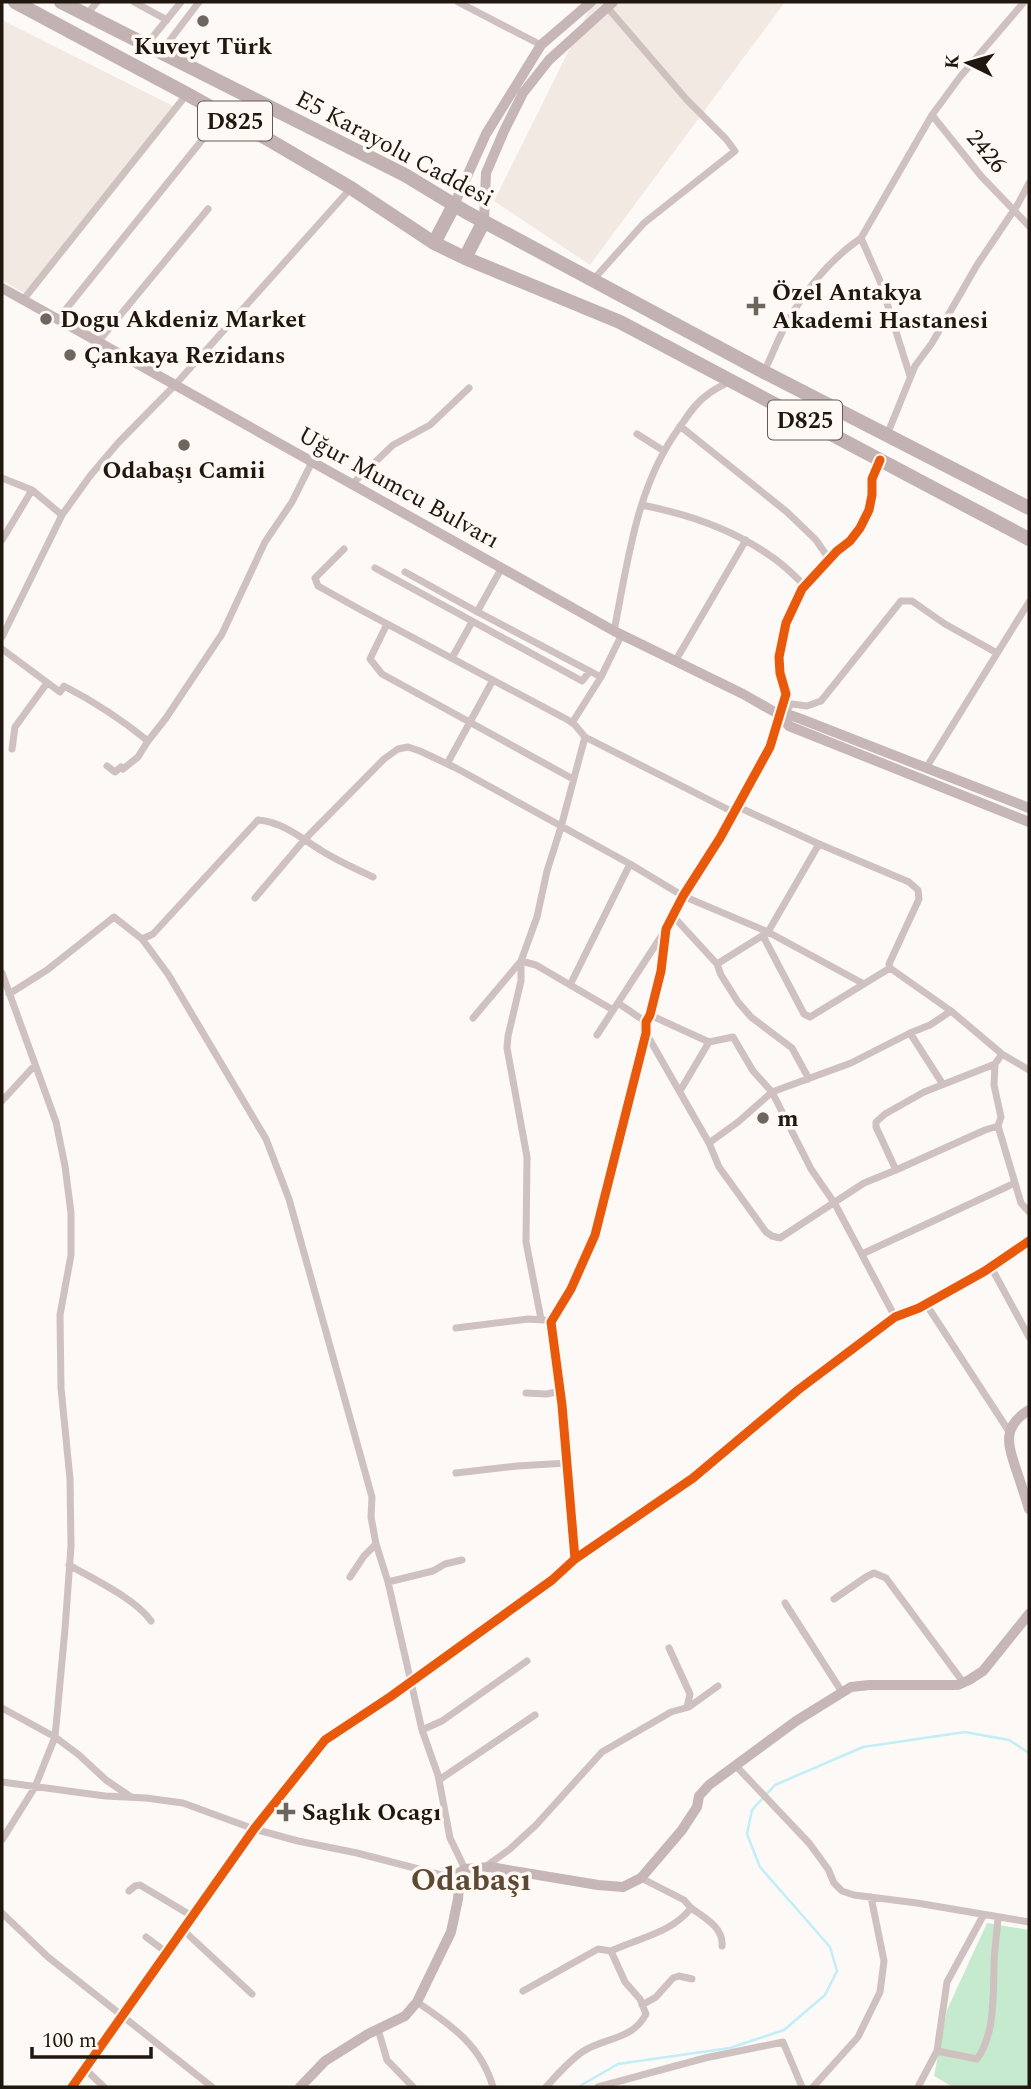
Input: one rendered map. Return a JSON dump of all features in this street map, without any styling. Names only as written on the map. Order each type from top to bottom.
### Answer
[{"type":"highway","name":"D825","points":[[15,2],[223,114],[351,188],[434,243],[620,323],[1029,539]]},
{"type":"highway","name":"E5 Karayolu Caddesi","points":[[61,2],[405,175],[593,281]]},
{"type":"highway","points":[[434,243],[454,205]]},
{"type":"highway","points":[[466,258],[484,221]]},
{"type":"highway","name":"D825","points":[[593,281],[1029,508]]},
{"type":"street","points":[[87,14],[97,2]]},
{"type":"street","points":[[134,2],[167,20]]},
{"type":"street","points":[[146,45],[181,2]]},
{"type":"street","points":[[162,52],[199,2]]},
{"type":"street","points":[[459,2],[541,46]]},
{"type":"street","points":[[454,205],[486,134],[541,46],[591,2]]},
{"type":"street","points":[[764,372],[794,309],[842,251],[861,238],[932,115],[960,76],[1024,2]]},
{"type":"street","points":[[484,221],[486,173],[523,93],[549,60],[610,4],[687,100],[735,151],[644,223],[593,281]]},
{"type":"street","points":[[23,300],[187,94]]},
{"type":"street","points":[[58,319],[223,114]]},
{"type":"street","name":"2426","points":[[932,115],[981,176],[1029,226]]},
{"type":"street","points":[[887,435],[915,366],[932,343],[1029,183]]},
{"type":"street","points":[[2,637],[62,515],[90,476],[351,188]]},
{"type":"street","points":[[98,342],[208,209]]},
{"type":"street","points":[[861,238],[880,281],[911,377]]},
{"type":"street","name":"Uğur Mumcu Bulvarı","points":[[2,288],[501,569],[618,633],[743,694],[780,715],[789,726],[1029,822]]},
{"type":"street","points":[[572,723],[601,677],[618,633],[634,527],[644,494],[668,441],[705,396],[730,381]]},
{"type":"street","points":[[351,485],[393,445],[430,425],[469,388]]},
{"type":"street","points":[[680,426],[787,512],[816,540],[829,559]]},
{"type":"street","points":[[637,434],[664,451]]},
{"type":"street","points":[[597,1035],[666,929],[770,747],[786,694],[779,657],[786,623],[805,586],[860,528],[869,510],[872,479],[880,460]]},
{"type":"street","points":[[107,766],[115,772],[138,757],[166,718],[222,634],[265,542],[292,502],[312,462]]},
{"type":"street","points":[[2,478],[32,491],[62,515]]},
{"type":"street","points":[[2,540],[32,491]]},
{"type":"street","points":[[642,505],[696,518],[746,540],[774,558],[805,586]]},
{"type":"street","points":[[676,660],[746,540]]},
{"type":"street","points":[[344,550],[315,578],[318,586],[572,723],[584,737],[735,809],[909,882],[918,890],[919,899],[889,964],[890,968]]},
{"type":"street","points":[[375,568],[582,681],[590,671]]},
{"type":"street","points":[[452,658],[501,569]]},
{"type":"street","points":[[405,572],[601,677]]},
{"type":"street","points":[[780,715],[792,704],[807,706],[821,701],[901,601],[912,601],[945,624],[997,653]]},
{"type":"street","points":[[926,768],[1029,602]]},
{"type":"street","points":[[472,621],[477,612]]},
{"type":"street","points":[[387,624],[370,659],[382,674],[573,779]]},
{"type":"street","points":[[2,649],[60,692],[64,685],[93,701],[148,741]]},
{"type":"street","points":[[447,764],[493,680]]},
{"type":"street","points":[[12,749],[15,727],[47,683]]},
{"type":"street","name":"Uğur Mumcu Bulvarı","points":[[780,715],[787,714],[801,719],[1029,808]]},
{"type":"street","points":[[541,1319],[526,1242],[527,1157],[507,1048],[521,981],[521,961],[537,917],[584,737]]},
{"type":"street","points":[[255,898],[305,839],[384,759],[398,749],[408,747],[447,764],[683,896],[864,984]]},
{"type":"street","points":[[142,939],[153,934],[258,820],[272,821],[323,852],[373,877]]},
{"type":"street","points":[[717,964],[765,934],[819,844]]},
{"type":"street","points":[[570,985],[630,864]]},
{"type":"street","points":[[673,916],[717,964],[738,1002],[751,1017],[792,1048],[809,1079]]},
{"type":"street","points":[[9,994],[47,970],[114,917],[142,939],[168,974],[266,1139],[289,1199],[372,1497],[371,1517],[376,1544],[388,1582],[422,1730],[439,1780],[450,1838],[465,1869]]},
{"type":"street","points":[[575,1559],[551,1322],[571,1289],[595,1235],[661,971],[666,929]]},
{"type":"street","points":[[765,934],[804,1014],[810,1017],[890,968]]},
{"type":"street","points":[[521,961],[536,965],[615,1007],[709,1042],[733,1037],[753,1071],[772,1092],[811,1169],[835,1203],[895,1317]]},
{"type":"street","points":[[473,1018],[521,961]]},
{"type":"street","points":[[890,968],[951,1011],[1002,1054],[1029,1070]]},
{"type":"street","points":[[2,974],[56,1122],[71,1213],[71,1255],[60,1315],[61,1388],[70,1479],[69,1565],[55,1737],[35,1787],[2,1840]]},
{"type":"street","points":[[709,1143],[772,1092],[851,1063],[930,1025],[951,1011]]},
{"type":"street","points":[[646,1032],[709,1143],[719,1167],[766,1232],[772,1236],[780,1238],[864,1183],[998,1126]]},
{"type":"street","points":[[910,1033],[942,1083]]},
{"type":"street","points":[[680,1091],[709,1042]]},
{"type":"street","points":[[1002,1054],[995,1064],[994,1085],[1000,1117],[998,1126],[1021,1203],[1029,1212]]},
{"type":"street","points":[[896,1170],[876,1122],[885,1114],[942,1083],[995,1064]]},
{"type":"street","points":[[2,1101],[35,1065]]},
{"type":"street","points":[[862,1254],[1015,1183]]},
{"type":"street","points":[[72,2087],[254,1829],[325,1740],[390,1697],[552,1580],[575,1559],[693,1478],[798,1390],[895,1317],[926,1304],[991,1267],[1029,1241]]},
{"type":"street","points":[[991,1267],[1029,1337]]},
{"type":"street","points":[[926,1304],[1010,1433]]},
{"type":"street","points":[[456,1328],[541,1319],[551,1322]]},
{"type":"street","points":[[526,1393],[547,1394],[560,1391]]},
{"type":"street","points":[[1029,1410],[1018,1416],[1010,1433],[1009,1446],[1029,1509]]},
{"type":"street","points":[[456,1473],[567,1464]]},
{"type":"street","points":[[350,1577],[363,1556],[376,1544]]},
{"type":"street","points":[[388,1582],[433,1571],[445,1564],[462,1560]]},
{"type":"street","points":[[69,1565],[133,1603],[145,1612],[151,1621]]},
{"type":"street","points":[[834,1599],[874,1573],[886,1578],[963,1682]]},
{"type":"street","points":[[785,1603],[842,1692]]},
{"type":"street","points":[[300,2087],[325,2061],[405,2016],[417,2002],[451,1932],[458,1899],[459,1872],[484,1867],[623,1887],[641,1878],[682,1830],[697,1807],[699,1796],[709,1784],[796,1721],[851,1687],[958,1685],[983,1671],[1029,1614]]},
{"type":"street","points":[[669,1648],[690,1694],[687,1707]]},
{"type":"street","points":[[422,1730],[442,1721],[527,1661]]},
{"type":"street","points":[[484,1867],[510,1849],[536,1825],[602,1752],[671,1712],[687,1707],[718,1686]]},
{"type":"street","points":[[2,1709],[55,1737],[106,1780],[132,1797]]},
{"type":"street","points":[[439,1780],[535,1715]]},
{"type":"street","points":[[736,1766],[809,1843],[842,1891],[1029,1923]]},
{"type":"street","points":[[2,1782],[183,1803],[254,1829],[457,1879]]},
{"type":"street","points":[[641,1878],[684,1900],[720,1931],[723,1937],[722,1946]]},
{"type":"street","points":[[129,1891],[140,1885],[192,1916]]},
{"type":"street","points":[[813,2087],[858,2038],[880,1992],[884,1961],[871,1897]]},
{"type":"street","points":[[523,1991],[593,1951],[611,1951],[672,1926],[691,1908]]},
{"type":"street","points":[[2,1913],[48,1957],[212,2087]]},
{"type":"street","points":[[921,2086],[937,2051],[947,1982],[983,1916]]},
{"type":"street","points":[[937,2051],[977,2059],[981,2053],[991,2013],[998,1918]]},
{"type":"street","points":[[182,1929],[252,1994]]},
{"type":"street","points":[[146,1937],[166,1952]]},
{"type":"street","points":[[546,2087],[583,2051],[630,2033],[646,2014],[640,1999],[625,1982],[611,1951]]},
{"type":"street","points":[[642,2005],[656,1997],[673,1978],[679,1976],[692,1979]]},
{"type":"street","points":[[417,2002],[442,2018],[482,2058],[492,2087]]},
{"type":"street","points":[[379,2029],[387,2060],[413,2087]]},
{"type":"street","points":[[598,2087],[705,2058],[783,2042],[802,2087]]},
{"type":"street","points":[[85,2068],[104,2087]]},
{"type":"shaded area","points":[[593,2],[785,2],[590,265],[494,201]]},
{"type":"shaded area","points":[[2,20],[177,108],[24,293],[2,280]]},
{"type":"green space","points":[[987,1923],[1029,1930],[1029,2087],[953,2087],[934,2076],[947,2010]]},
{"type":"waterway","points":[[578,2087],[618,2064],[730,2048],[784,2030],[825,1995],[837,1971],[830,1947],[760,1867],[747,1834],[752,1810],[775,1785],[863,1747],[965,1732],[1009,1740],[1029,1753]]},
{"type":"cycle path","points":[[575,1559],[562,1405],[551,1322],[571,1289],[595,1235],[646,1033],[646,1022],[661,971],[666,929],[770,747],[786,694],[779,657],[786,623],[802,589],[860,528],[869,510],[872,479],[880,460]]},
{"type":"cycle path","points":[[72,2087],[254,1829],[325,1740],[390,1697],[552,1580],[575,1559],[693,1478],[798,1390],[895,1317],[919,1308],[985,1271],[1029,1241]]},
{"type":"place","name":"Kuveyt Türk","points":[[203,21]]},
{"type":"place","name":"Özel Antakya Akademi Hastanesi","points":[[756,306]]},
{"type":"place","name":"Dogu Akdeniz Market","points":[[46,319]]},
{"type":"place","name":"Çankaya Rezidans","points":[[70,355]]},
{"type":"place","name":"Odabaşı Camii","points":[[184,445]]},
{"type":"place","name":"m","points":[[763,1118]]},
{"type":"place","name":"Saglık Ocagı","points":[[286,1812]]},
{"type":"district","name":"Odabaşı","points":[[471,1879]]}]
